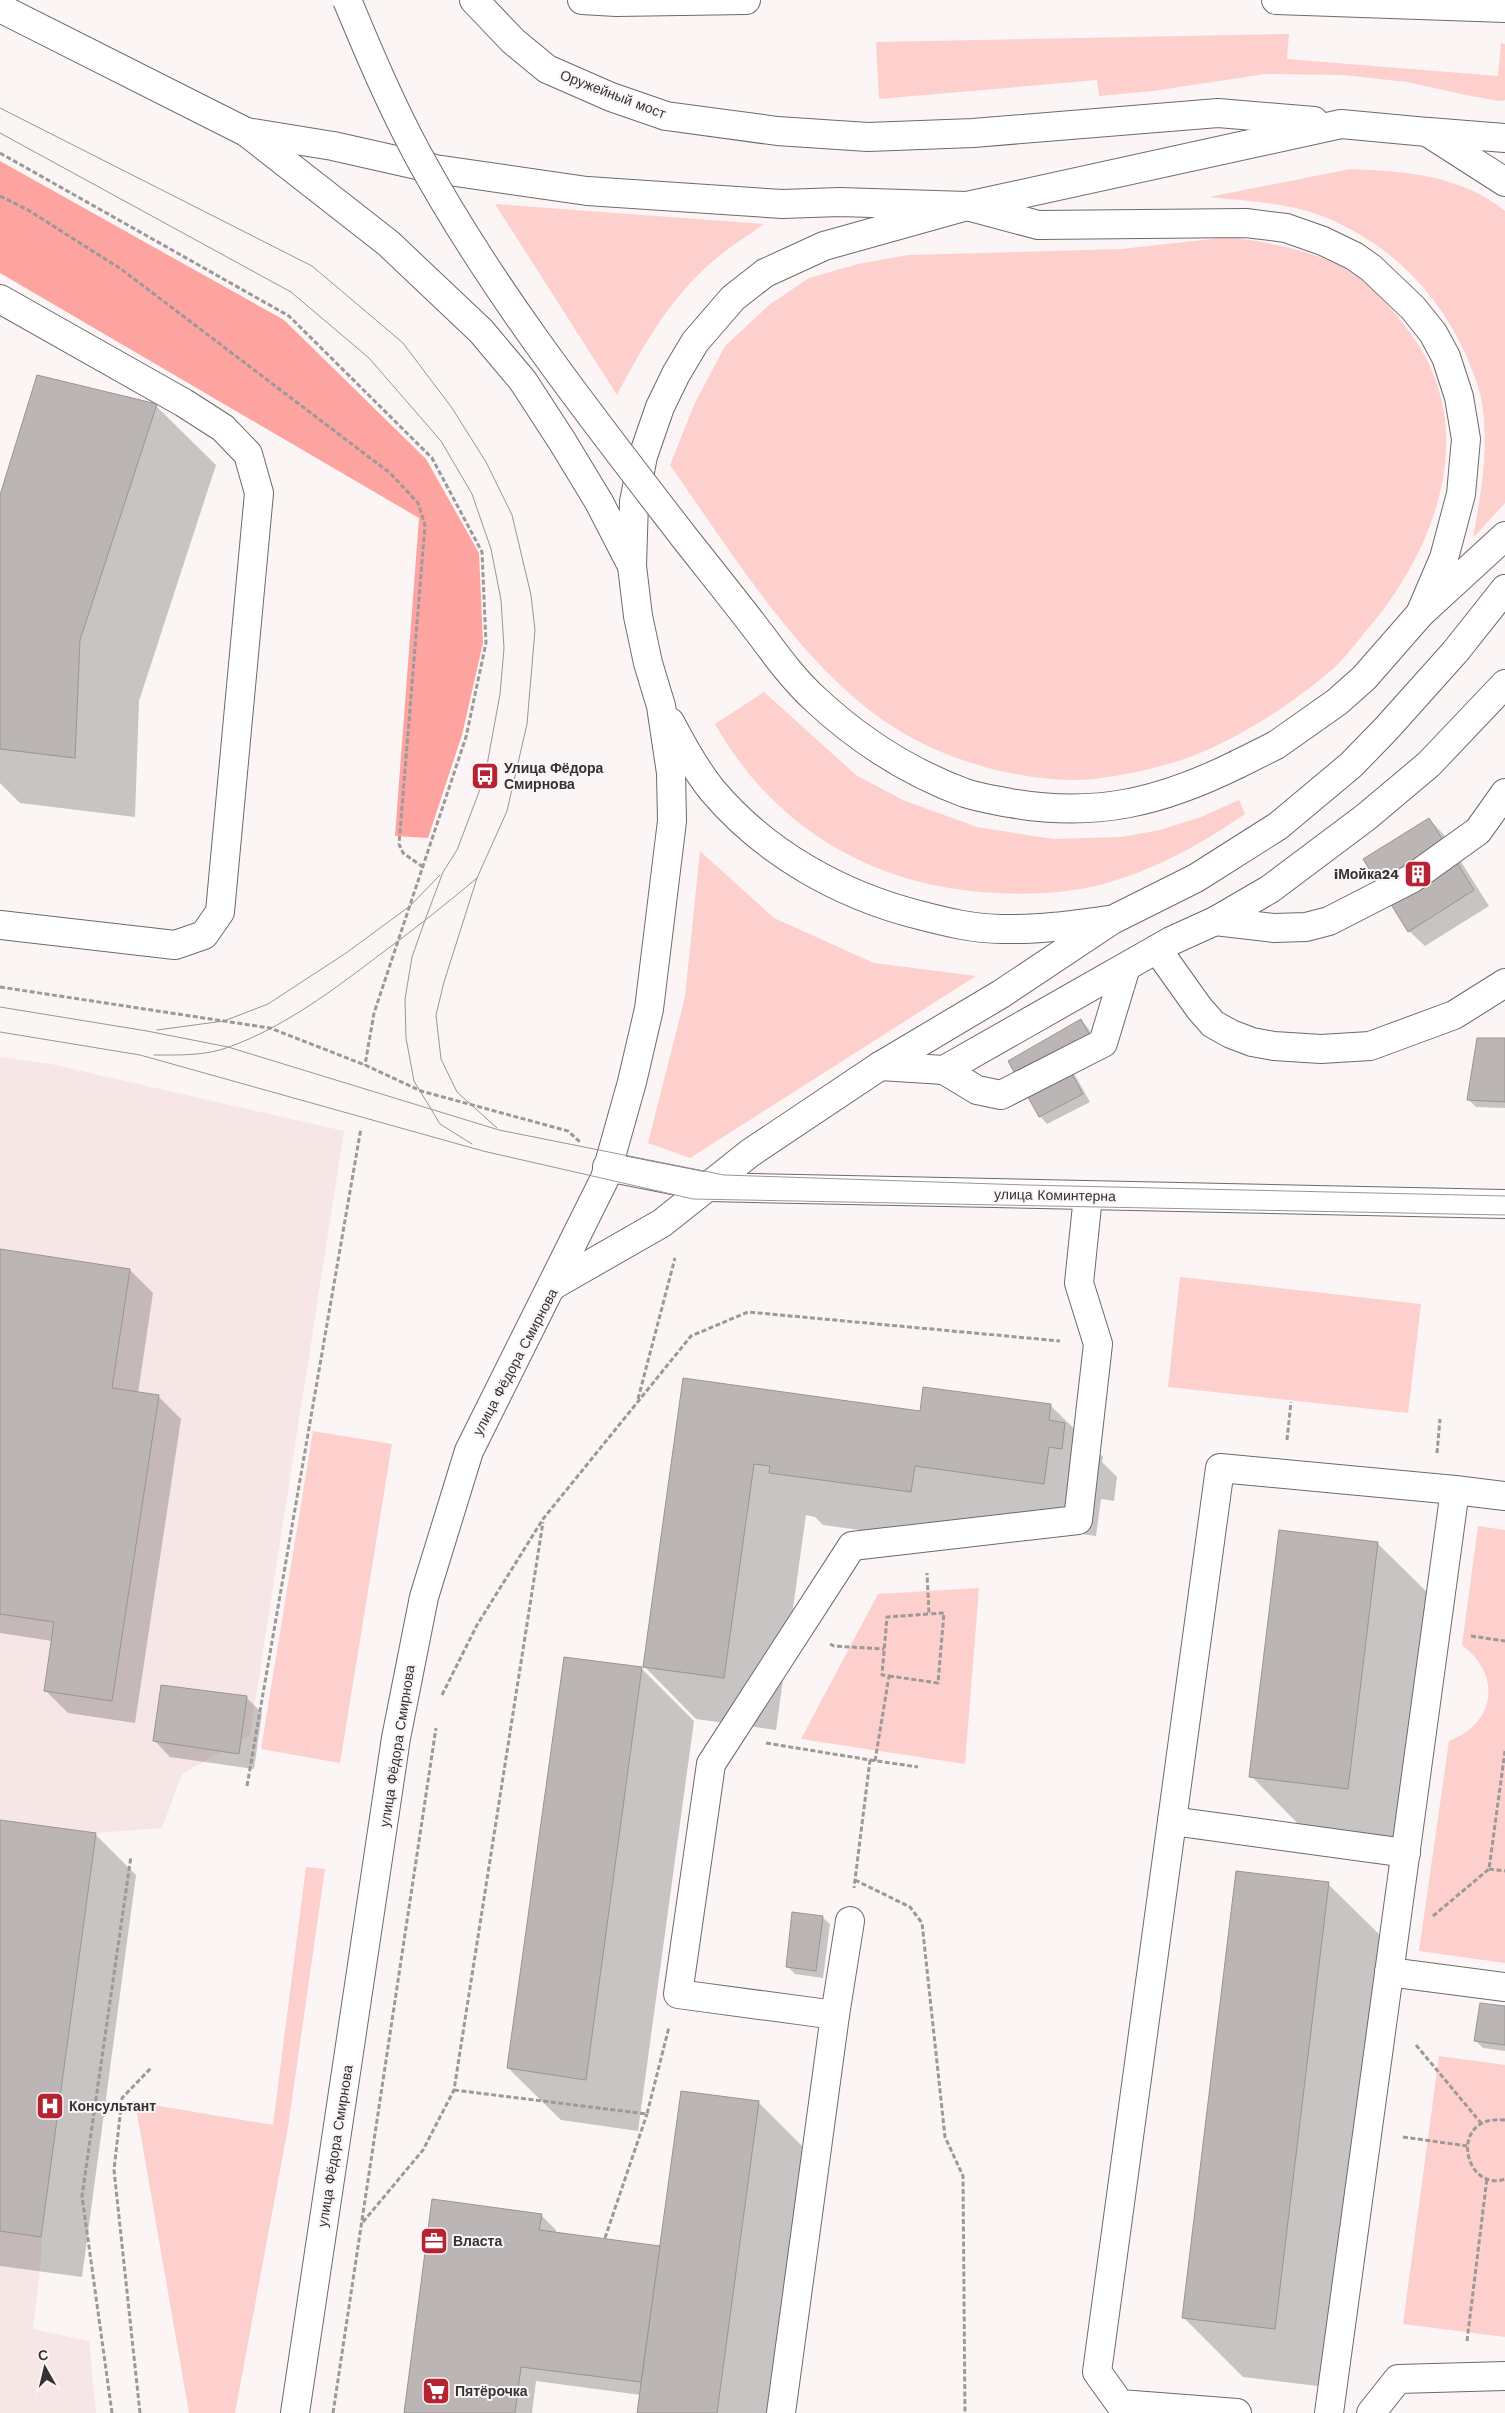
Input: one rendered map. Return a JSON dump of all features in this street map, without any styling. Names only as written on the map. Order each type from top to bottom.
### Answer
[{"type":"main road","points":[[347,0],[374,65],[419,157],[486,268],[570,386],[661,507],[801,686],[832,715],[896,760],[930,778],[981,798],[1035,807],[1093,808],[1131,804],[1195,785],[1276,745],[1337,702],[1364,678],[1420,614],[1505,536]]},
{"type":"main road","name":"Оружейный мост","points":[[474,0],[513,41],[547,69],[611,97],[666,116],[777,131],[868,137],[973,134],[1218,113],[1505,138]]},
{"type":"main road","points":[[582,0],[616,2],[746,0]]},
{"type":"main road","points":[[1276,0],[1505,8]]},
{"type":"main road","points":[[0,8],[246,132],[388,243],[481,331],[522,381],[562,441],[599,502],[632,566]]},
{"type":"main road","points":[[552,1286],[604,1178],[632,1082],[649,1009],[672,821],[671,773],[661,706],[646,654],[638,616],[632,566],[634,502],[643,456],[660,407],[676,374],[695,342],[733,298],[765,273],[824,246],[967,206],[1341,124]]},
{"type":"main road","points":[[246,132],[334,146],[435,169],[587,191],[782,204],[840,202],[967,206],[1038,225],[1246,223],[1286,228],[1322,241],[1354,256],[1386,280],[1428,326],[1442,349],[1454,377],[1464,420],[1464,466],[1456,517],[1444,558],[1420,614]]},
{"type":"main road","points":[[1427,132],[1505,182]]},
{"type":"main road","points":[[0,299],[184,403],[223,428],[248,454],[259,493],[220,912],[204,935],[175,946],[0,925]]},
{"type":"main road","points":[[661,706],[684,749],[711,789],[746,825],[783,855],[826,881],[881,906],[972,927],[1027,928],[1112,920],[1196,878],[1278,826],[1313,798],[1351,765],[1421,691],[1505,589]]},
{"type":"main road","points":[[944,1070],[1157,949],[1215,921],[1270,889],[1366,817],[1429,764],[1504,687]]},
{"type":"main road","points":[[1215,921],[1274,928],[1306,927],[1329,921],[1411,879],[1478,830],[1505,793]]},
{"type":"main road","name":"улица Фёдора Смирнова","points":[[295,2413],[396,1738],[424,1597],[469,1451],[552,1286],[662,1223],[750,1153],[880,1066],[1002,994],[1112,920]]},
{"type":"main road","points":[[1157,949],[1198,1008],[1213,1024],[1231,1034],[1252,1042],[1274,1046],[1321,1049],[1370,1046],[1454,1015],[1504,983]]},
{"type":"main road","points":[[880,1066],[944,1070],[977,1090],[1001,1095],[1103,1043],[1126,967]]},
{"type":"main road","name":"улица Коминтерна","points":[[607,1167],[708,1187],[1505,1204]]},
{"type":"main road","points":[[835,2016],[678,1994],[711,1764],[852,1546],[1078,1520],[1098,1344],[1080,1283],[1088,1196]]},
{"type":"main road","points":[[1237,2413],[1120,2404],[1097,2372],[1220,1468],[1505,1496]]},
{"type":"main road","points":[[1329,2413],[1455,1490]]},
{"type":"main road","points":[[1172,1821],[1406,1853]]},
{"type":"main road","points":[[781,2413],[835,2016],[850,1921]]},
{"type":"main road","points":[[1391,1961],[1505,1987]]},
{"type":"main road","points":[[1371,2413],[1398,2379],[1505,2376]]},
{"type":"path","points":[[0,152],[289,316],[432,458],[482,552],[486,643],[466,737],[374,1013],[365,1065]]},
{"type":"path","points":[[0,196],[28,210],[121,269],[390,473],[418,503],[425,525],[399,844],[404,853],[423,867]]},
{"type":"path","points":[[0,987],[270,1028],[365,1065],[421,1091],[568,1131],[607,1167]]},
{"type":"path","points":[[247,1786],[361,1128]]},
{"type":"path","points":[[638,1402],[676,1253],[662,1223]]},
{"type":"path","points":[[441,1698],[477,1625],[543,1519],[691,1336],[748,1312],[1098,1344]]},
{"type":"path","points":[[362,2224],[423,2150],[454,2090],[543,1519]]},
{"type":"path","points":[[924,1538],[929,1614]]},
{"type":"path","points":[[929,1614],[944,1614],[938,1682],[882,1675],[886,1617],[929,1614]]},
{"type":"path","points":[[802,1623],[834,1646],[884,1649]]},
{"type":"path","points":[[875,1761],[889,1676]]},
{"type":"path","points":[[333,2413],[436,1727]]},
{"type":"path","points":[[728,1737],[875,1761],[918,1766]]},
{"type":"path","points":[[1391,1961],[1489,1869],[1505,1750]]},
{"type":"path","points":[[850,1921],[870,1760]]},
{"type":"path","points":[[112,2413],[82,2196],[131,1856]]},
{"type":"path","points":[[1489,1869],[1505,1872]]},
{"type":"path","points":[[855,1880],[910,1907],[922,1923],[945,2137],[963,2176],[965,2413]]},
{"type":"path","points":[[605,2238],[647,2114],[678,1994]]},
{"type":"path","points":[[1385,2008],[1481,2124]]},
{"type":"path","points":[[140,2413],[114,2170],[122,2098],[151,2068]]},
{"type":"path","points":[[454,2090],[647,2114]]},
{"type":"path","points":[[1505,2120],[1494,2119],[1481,2124],[1471,2133],[1467,2146],[1468,2159],[1475,2171],[1487,2178],[1505,2179]]},
{"type":"path","points":[[1368,2133],[1467,2146]]},
{"type":"path","points":[[1463,2378],[1487,2178]]},
{"type":"shaded area","points":[[1289,34],[1287,59],[1498,76],[1501,43],[1505,44],[1505,100],[1499,101],[1466,95],[1407,82],[1344,75],[1265,74],[1153,91],[1099,96],[1097,80],[879,99],[876,42]]},
{"type":"shaded area","points":[[0,161],[284,320],[426,459],[479,553],[483,643],[462,735],[428,838],[395,836],[419,518],[0,273]]},
{"type":"shaded area","points":[[1350,169],[1391,171],[1451,182],[1488,199],[1505,211],[1505,503],[1473,538],[1481,490],[1485,443],[1482,403],[1476,381],[1453,329],[1422,286],[1384,251],[1339,223],[1314,213],[1288,206],[1209,197]]},
{"type":"shaded area","points":[[495,204],[764,224],[723,253],[702,271],[673,303],[638,357],[617,395]]},
{"type":"shaded area","points":[[1230,237],[1300,250],[1314,255],[1351,272],[1370,287],[1411,334],[1433,372],[1444,411],[1446,451],[1440,492],[1428,531],[1410,569],[1387,604],[1361,637],[1333,669],[1295,699],[1252,727],[1207,750],[1184,759],[1140,771],[1077,780],[1030,777],[1006,772],[959,759],[915,740],[861,704],[830,675],[800,642],[744,572],[670,465],[694,405],[725,346],[769,305],[809,278],[858,264],[908,255],[1121,249]]},
{"type":"shaded area","points":[[764,692],[856,775],[903,800],[977,827],[1053,839],[1121,837],[1160,830],[1201,817],[1239,800],[1245,814],[1212,836],[1159,864],[1122,878],[1090,887],[1050,893],[1011,894],[953,889],[911,879],[871,865],[833,846],[799,823],[767,794],[739,761],[715,724]]},
{"type":"shaded area","points":[[700,851],[774,918],[874,963],[976,976],[690,1158],[648,1143],[685,997]]},
{"type":"shaded area","points":[[0,1057],[51,1064],[344,1131],[250,1735],[182,1774],[162,1828],[96,1833],[41,2237],[42,2252],[33,2329],[89,2341],[96,2413],[0,2413]]},
{"type":"shaded area","points":[[1180,1277],[1421,1304],[1408,1413],[1168,1387]]},
{"type":"shaded area","points":[[313,1431],[392,1444],[340,1763],[261,1749]]},
{"type":"shaded area","points":[[1478,1526],[1505,1530],[1505,1963],[1419,1951],[1449,1741],[1465,1733],[1476,1723],[1484,1711],[1488,1698],[1488,1684],[1483,1670],[1475,1657],[1462,1645]]},
{"type":"shaded area","points":[[979,1588],[965,1764],[801,1739],[878,1594]]},
{"type":"shaded area","points":[[306,1867],[325,1869],[288,2127],[235,2413],[189,2413],[135,2102],[273,2125]]},
{"type":"shaded area","points":[[1439,2056],[1505,2065],[1505,2337],[1403,2324]]},
{"type":"building","points":[[37,375],[157,404],[80,640],[75,758],[0,749],[0,495]]},
{"type":"building","name":"iМойка24","points":[[1429,818],[1474,890],[1408,932],[1363,859]]},
{"type":"building","points":[[1081,1019],[1095,1045],[1065,1062],[1083,1094],[1039,1117],[1008,1061]]},
{"type":"building","points":[[1477,1038],[1505,1038],[1505,1102],[1467,1100]]},
{"type":"building","points":[[0,1249],[130,1269],[112,1388],[159,1395],[112,1701],[44,1691],[54,1622],[0,1614]]},
{"type":"building","points":[[683,1378],[920,1411],[923,1387],[1051,1404],[1049,1420],[1065,1423],[1062,1449],[1049,1447],[1044,1484],[915,1466],[911,1492],[769,1473],[770,1466],[754,1464],[724,1678],[643,1667]]},
{"type":"building","points":[[1279,1530],[1378,1542],[1348,1789],[1249,1777]]},
{"type":"building","points":[[564,1657],[642,1667],[586,2080],[507,2068]]},
{"type":"building","points":[[161,1685],[247,1696],[239,1754],[153,1741]]},
{"type":"building","points":[[0,1820],[96,1833],[41,2237],[0,2231]]},
{"type":"building","points":[[1236,1871],[1329,1882],[1275,2329],[1182,2318]]},
{"type":"building","points":[[792,1912],[823,1916],[816,1971],[786,1967]]},
{"type":"building","points":[[1480,2003],[1505,2006],[1505,2045],[1474,2041]]},
{"type":"building","points":[[681,2091],[759,2101],[717,2413],[637,2413]]},
{"type":"building","points":[[432,2199],[542,2214],[539,2230],[660,2246],[641,2382],[521,2367],[515,2413],[404,2413]]},
{"type":"tram line","points":[[0,108],[312,266],[403,343],[452,408],[486,462],[512,515],[531,595],[535,630],[527,724],[507,811],[477,878],[444,982],[436,1015],[441,1059],[457,1092],[497,1128]]},
{"type":"tram line","points":[[0,133],[291,292],[369,358],[441,441],[472,494],[491,549],[501,600],[504,648],[500,694],[485,776],[457,850],[443,872],[424,923],[412,957],[405,999],[406,1038],[414,1081],[440,1124],[472,1144]]},
{"type":"tram line","points":[[157,1030],[224,1021],[268,1004],[346,953],[410,906],[440,875]]},
{"type":"tram line","points":[[154,1055],[192,1054],[220,1050],[249,1039],[288,1019],[343,982],[477,878]]},
{"type":"tram line","points":[[0,1007],[147,1031],[228,1047],[499,1130],[724,1175],[1026,1185],[1505,1196]]},
{"type":"tram line","points":[[0,1032],[140,1055],[483,1151],[693,1199],[1505,1215]]},
{"type":"place","name":"Улица Фёдора Смирнова","points":[[485,776]]},
{"type":"place","name":"iМойка24","points":[[1418,874]]},
{"type":"place","name":"Консультант","points":[[50,2106]]},
{"type":"place","name":"Власта","points":[[434,2241]]},
{"type":"place","name":"Пятёрочка","points":[[436,2391]]}]
